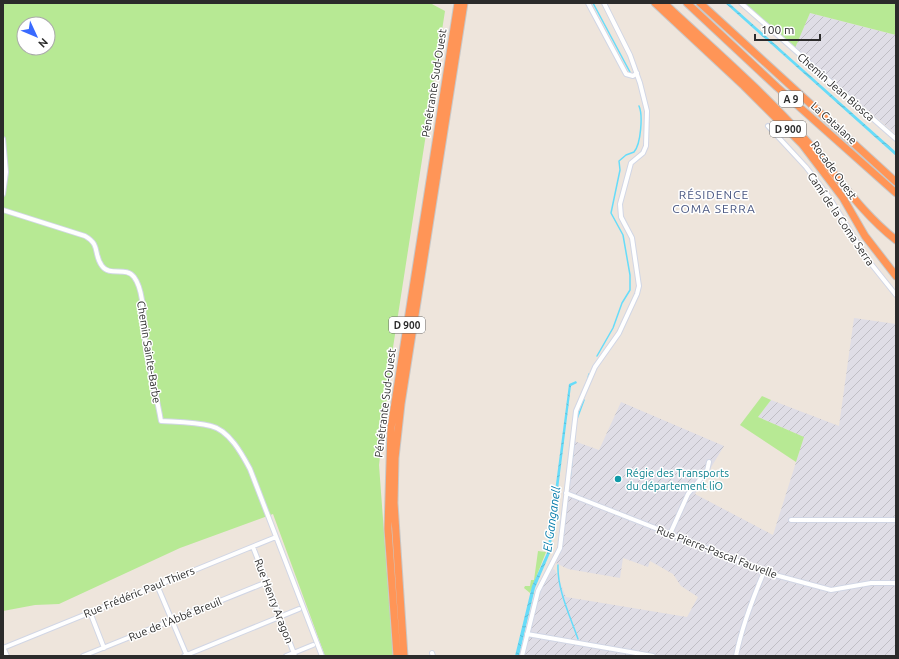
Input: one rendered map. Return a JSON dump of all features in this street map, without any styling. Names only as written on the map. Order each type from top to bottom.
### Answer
[{"type":"highway","name":"Pénétrante Sud-Ouest","points":[[397,656],[388,529],[391,428],[458,3]]},
{"type":"highway","points":[[404,656],[394,503],[395,458],[401,404],[464,3]]},
{"type":"highway","name":"Rocade Ouest","points":[[655,3],[761,102],[802,144],[842,198],[865,236],[896,276]]},
{"type":"highway","name":"Rocade Ouest","points":[[664,3],[782,115],[811,146],[850,196],[896,240]]},
{"type":"highway","name":"La Catalane","points":[[687,3],[783,92],[896,193]]},
{"type":"highway","name":"La Catalane","points":[[700,3],[896,182]]},
{"type":"street","points":[[588,3],[626,74],[633,76],[637,73]]},
{"type":"street","points":[[522,656],[538,591],[560,548],[576,411],[595,367],[618,333],[637,294],[639,286],[632,238],[621,217],[620,204],[631,163],[643,152],[646,146],[647,111],[637,73],[630,55],[604,3]]},
{"type":"street","name":"Chemin Jean Biosca","points":[[740,3],[896,138]]},
{"type":"street","name":"Camí de la Coma Serra","points":[[768,126],[822,188],[840,213],[868,260],[896,295]]},
{"type":"street","points":[[3,139],[6,172],[3,194]]},
{"type":"street","name":"Chemin Sainte-Barbe","points":[[3,210],[84,236],[92,240],[96,246],[100,265],[104,269],[109,271],[130,273],[134,277],[139,290],[146,349],[161,421],[212,426],[234,443],[242,453],[250,469],[322,656]]},
{"type":"street","points":[[670,534],[688,494],[707,471],[709,462]]},
{"type":"street","name":"Rue Pierre-Pascal Fauvelle","points":[[566,493],[764,572],[831,590],[871,583],[896,583]]},
{"type":"street","points":[[791,520],[896,520]]},
{"type":"street","name":"Rue Frédéric Paul Thiers","points":[[3,647],[276,537]]},
{"type":"street","name":"Rue Henry Aragon","points":[[252,547],[295,654]]},
{"type":"street","points":[[736,656],[749,606],[764,572]]},
{"type":"street","name":"Rue de l'Abbé Breuil","points":[[83,656],[267,582]]},
{"type":"street","points":[[157,585],[185,656],[299,609]]},
{"type":"street","points":[[90,612],[104,648]]},
{"type":"street","points":[[527,634],[653,656]]},
{"type":"street","points":[[286,656],[295,654],[313,645]]},
{"type":"street","points":[[3,647],[7,656]]},
{"type":"shaded area","points":[[810,13],[896,35],[896,134],[795,48]]},
{"type":"shaded area","points":[[854,318],[896,324],[896,656],[525,656],[540,591],[553,569],[555,570],[566,597],[687,617],[698,597],[681,586],[673,574],[650,561],[648,567],[623,558],[620,578],[568,569],[556,563],[562,548],[574,441],[599,450],[621,402],[724,446],[695,494],[773,535],[804,437],[758,417],[771,400],[839,426]]},
{"type":"green space","points":[[3,3],[430,3],[445,11],[392,354],[379,465],[393,655],[325,656],[273,514],[180,548],[59,604],[35,605],[3,611]]},
{"type":"green space","points":[[744,3],[896,3],[896,35],[810,13],[795,48]]},
{"type":"green space","points":[[762,396],[771,400],[758,417],[804,437],[796,462],[740,425]]},
{"type":"green space","points":[[538,551],[546,552],[530,593],[524,588],[525,586],[530,586],[531,580],[534,580]]},
{"type":"water","points":[[725,3],[729,3],[896,152],[896,156]]},
{"type":"water","points":[[576,381],[577,383],[571,386],[550,553],[535,588],[519,656],[515,656],[532,586],[547,553],[569,384]]},
{"type":"waterway","name":"El Ganganell","points":[[593,3],[631,74]]},
{"type":"waterway","name":"El Ganganell","points":[[597,356],[613,328],[622,303],[630,290],[630,275],[623,235],[611,213],[620,170],[619,161],[626,155],[634,152],[640,136],[641,122],[639,106]]},
{"type":"waterway","points":[[587,382],[589,374]]},
{"type":"waterway","points":[[577,419],[584,400]]},
{"type":"waterway","points":[[570,479],[575,433]]},
{"type":"waterway","points":[[558,565],[558,574],[562,593],[578,639]]},
{"type":"place","name":"Régie des Transports du département liO","points":[[618,479]]},
{"type":"district","name":"RÉSIDENCE COMA SERRA","points":[[714,202]]}]
